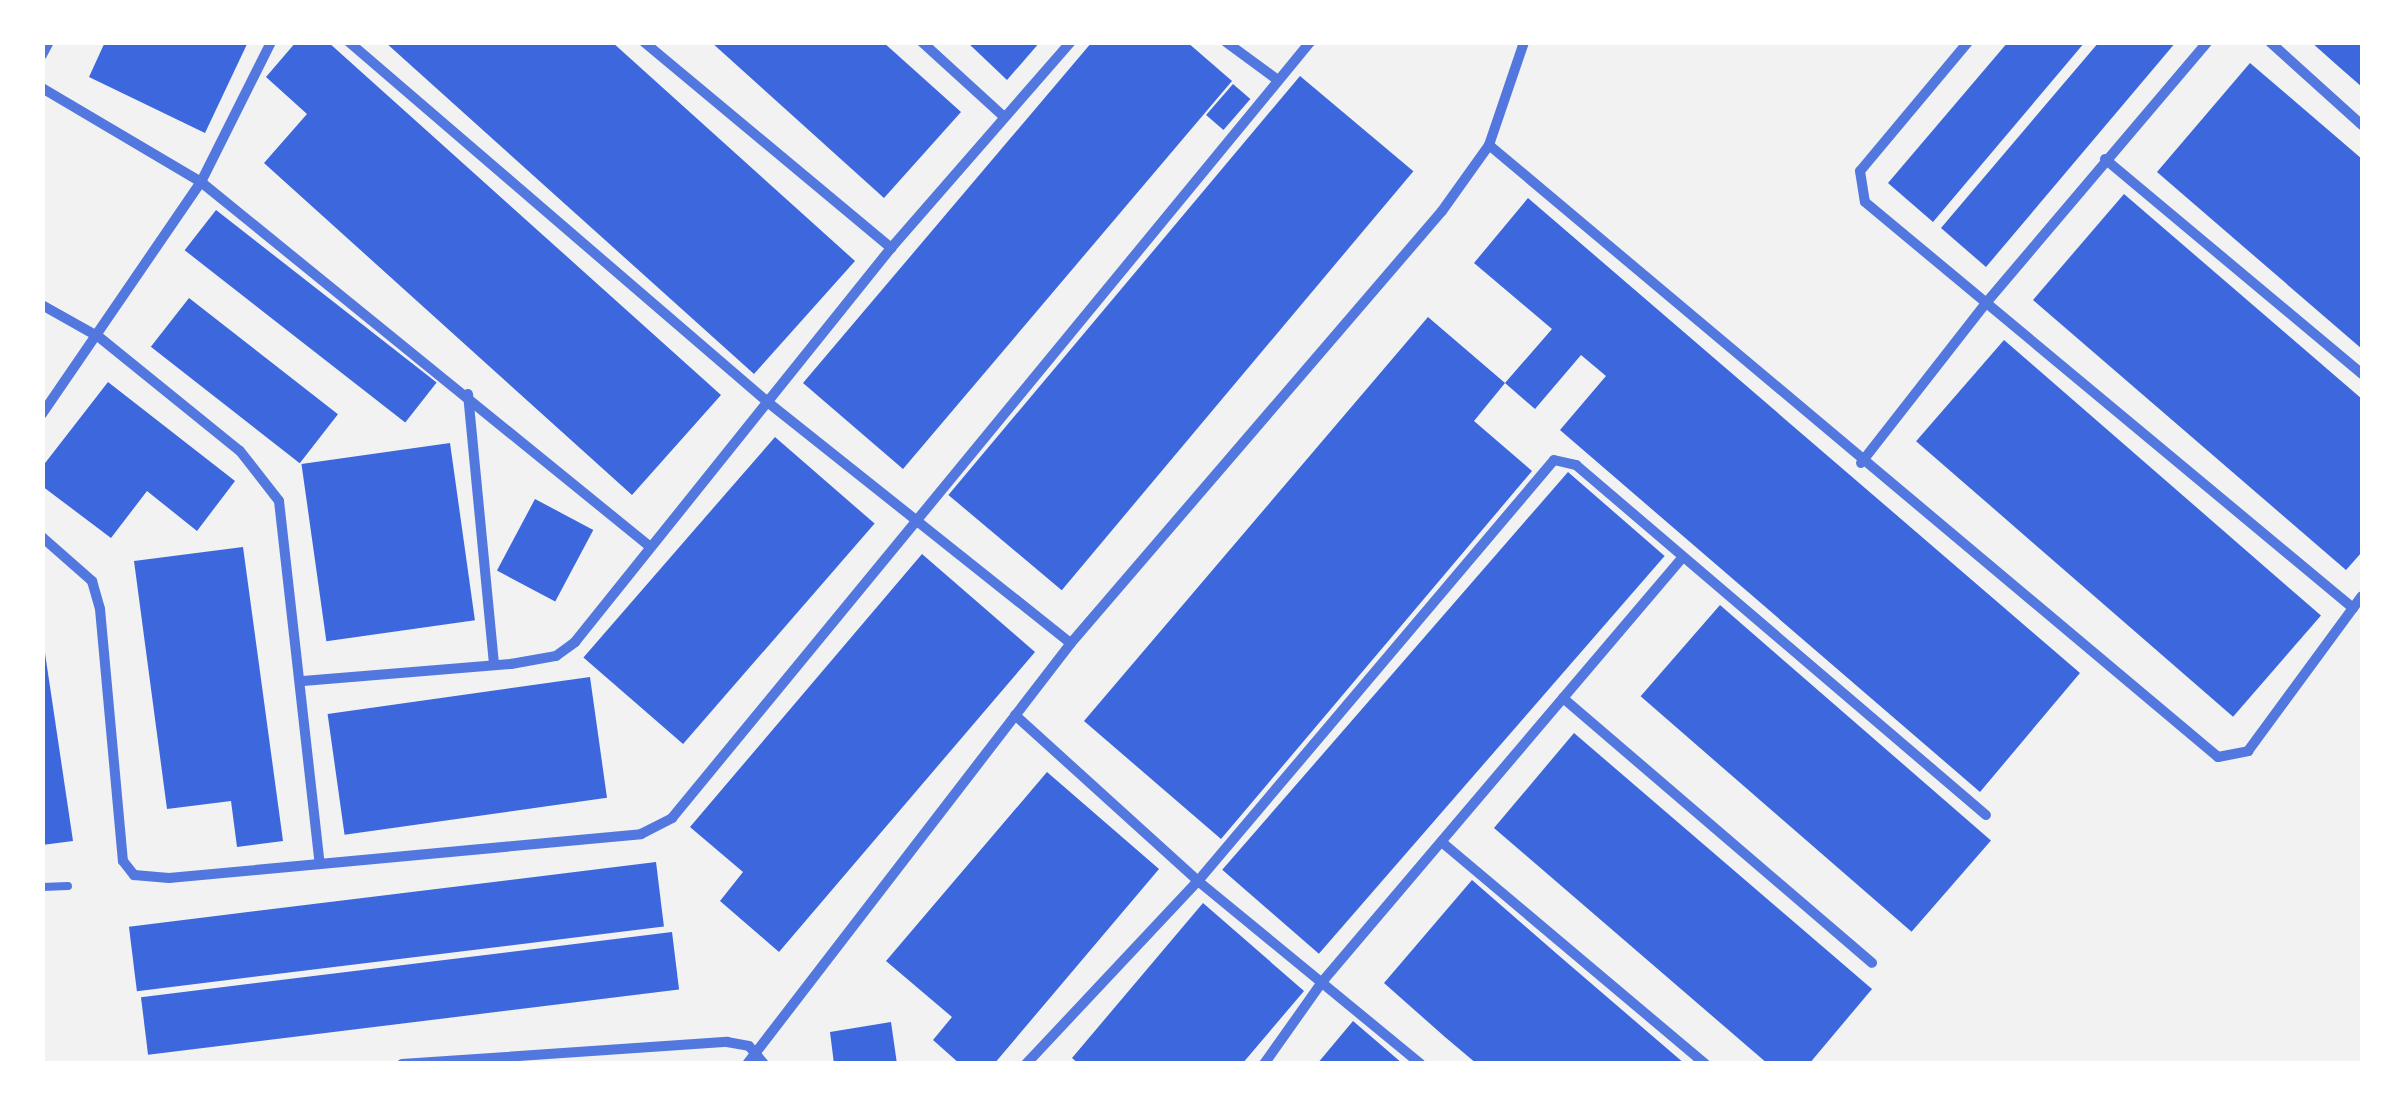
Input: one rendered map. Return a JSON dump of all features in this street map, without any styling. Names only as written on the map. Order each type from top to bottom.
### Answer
[{"type":"street","points":[[42,55],[49,42]]},
{"type":"street","points":[[42,414],[100,337],[200,182],[272,42]]},
{"type":"street","points":[[349,42],[770,404],[1072,644]]},
{"type":"street","points":[[644,42],[891,248]]},
{"type":"street","points":[[922,42],[1003,116]]},
{"type":"street","points":[[303,681],[556,656],[770,404],[891,248],[1071,42]]},
{"type":"street","points":[[1226,42],[1275,78]]},
{"type":"street","points":[[42,537],[92,581],[100,609],[127,869],[156,879],[641,834],[660,826],[1275,78],[1310,42]]},
{"type":"street","points":[[747,1064],[1072,644],[1442,211],[1489,145],[1524,42]]},
{"type":"street","points":[[1968,42],[1860,172],[1858,182],[1869,208],[2353,608]]},
{"type":"street","points":[[1861,463],[1986,302],[2207,42]]},
{"type":"street","points":[[2270,42],[2362,125]]},
{"type":"street","points":[[42,88],[200,182],[468,394],[648,544]]},
{"type":"street","points":[[1489,145],[1861,463],[2218,757],[2248,751],[2362,596]]},
{"type":"street","points":[[2106,159],[2362,374]]},
{"type":"street","points":[[42,305],[100,337],[240,451],[279,501],[303,681],[320,864]]},
{"type":"street","points":[[468,394],[494,664]]},
{"type":"street","points":[[1026,1064],[1198,881],[1545,465],[1554,460],[1576,466],[1986,815]]},
{"type":"street","points":[[1264,1064],[1322,982],[1444,844],[1682,558]]},
{"type":"street","points":[[1563,698],[1872,962]]},
{"type":"street","points":[[1015,715],[1198,881],[1421,1064]]},
{"type":"street","points":[[1444,844],[1704,1064]]},
{"type":"street","points":[[402,1064],[727,1042],[758,1052],[764,1064]]},
{"type":"lane","points":[[42,887],[68,886]]},
{"type":"building","points":[[105,42],[248,42],[205,133],[89,77]]},
{"type":"building","points":[[296,42],[328,42],[721,395],[632,495],[264,163],[307,114],[266,77]]},
{"type":"building","points":[[385,42],[612,42],[855,261],[754,374]]},
{"type":"building","points":[[711,42],[883,42],[961,112],[884,198]]},
{"type":"building","points":[[967,42],[1040,42],[1007,80]]},
{"type":"building","points":[[1092,42],[1187,42],[1232,81],[903,469],[803,383]]},
{"type":"building","points":[[2008,42],[2085,42],[1933,222],[1888,183]]},
{"type":"building","points":[[2099,42],[2176,42],[1986,267],[1941,228]]},
{"type":"building","points":[[2311,42],[2362,42],[2362,87],[2338,66]]},
{"type":"building","points":[[2250,63],[2362,159],[2362,349],[2157,172]]},
{"type":"building","points":[[1300,76],[1413,171],[1062,590],[948,495]]},
{"type":"building","points":[[1233,84],[1250,99],[1223,130],[1206,115]]},
{"type":"building","points":[[2124,194],[2362,399],[2362,552],[2346,570],[2033,300]]},
{"type":"building","points":[[1528,198],[2080,673],[1980,792],[1560,430],[1606,376],[1581,355],[1535,409],[1505,383],[1552,329],[1474,263]]},
{"type":"building","points":[[216,210],[437,382],[405,423],[185,250]]},
{"type":"building","points":[[189,298],[338,414],[300,463],[151,347]]},
{"type":"building","points":[[1428,317],[1505,383],[1474,421],[1532,471],[1221,839],[1084,721]]},
{"type":"building","points":[[2004,340],[2321,616],[2233,717],[1916,441]]},
{"type":"building","points":[[108,382],[235,481],[197,531],[147,491],[111,538],[42,486],[42,467]]},
{"type":"building","points":[[775,437],[875,524],[683,744],[583,657]]},
{"type":"building","points":[[450,443],[475,620],[326,641],[301,464]]},
{"type":"building","points":[[1568,472],[1665,556],[1319,954],[1222,870]]},
{"type":"building","points":[[535,499],[593,530],[555,602],[497,571]]},
{"type":"building","points":[[243,547],[283,841],[237,847],[231,801],[167,809],[134,561]]},
{"type":"building","points":[[922,554],[1035,652],[779,952],[720,901],[743,872],[690,827]]},
{"type":"building","points":[[1720,605],[1991,841],[1912,932],[1641,696]]},
{"type":"building","points":[[42,633],[73,841],[42,845]]},
{"type":"building","points":[[590,677],[607,798],[345,835],[328,714]]},
{"type":"building","points":[[1574,733],[1872,989],[1809,1064],[1768,1064],[1494,828]]},
{"type":"building","points":[[1047,772],[1159,869],[994,1064],[960,1064],[933,1040],[952,1017],[886,961]]},
{"type":"building","points":[[656,862],[664,927],[137,991],[129,927]]},
{"type":"building","points":[[1472,880],[1685,1064],[1477,1064],[1445,1037],[1384,983]]},
{"type":"building","points":[[1203,903],[1304,991],[1242,1064],[1079,1064],[1072,1058]]},
{"type":"building","points":[[672,932],[679,990],[148,1055],[141,997]]},
{"type":"building","points":[[1353,1021],[1388,1051],[1403,1064],[1317,1064]]},
{"type":"building","points":[[891,1022],[897,1064],[834,1064],[830,1032]]}]
